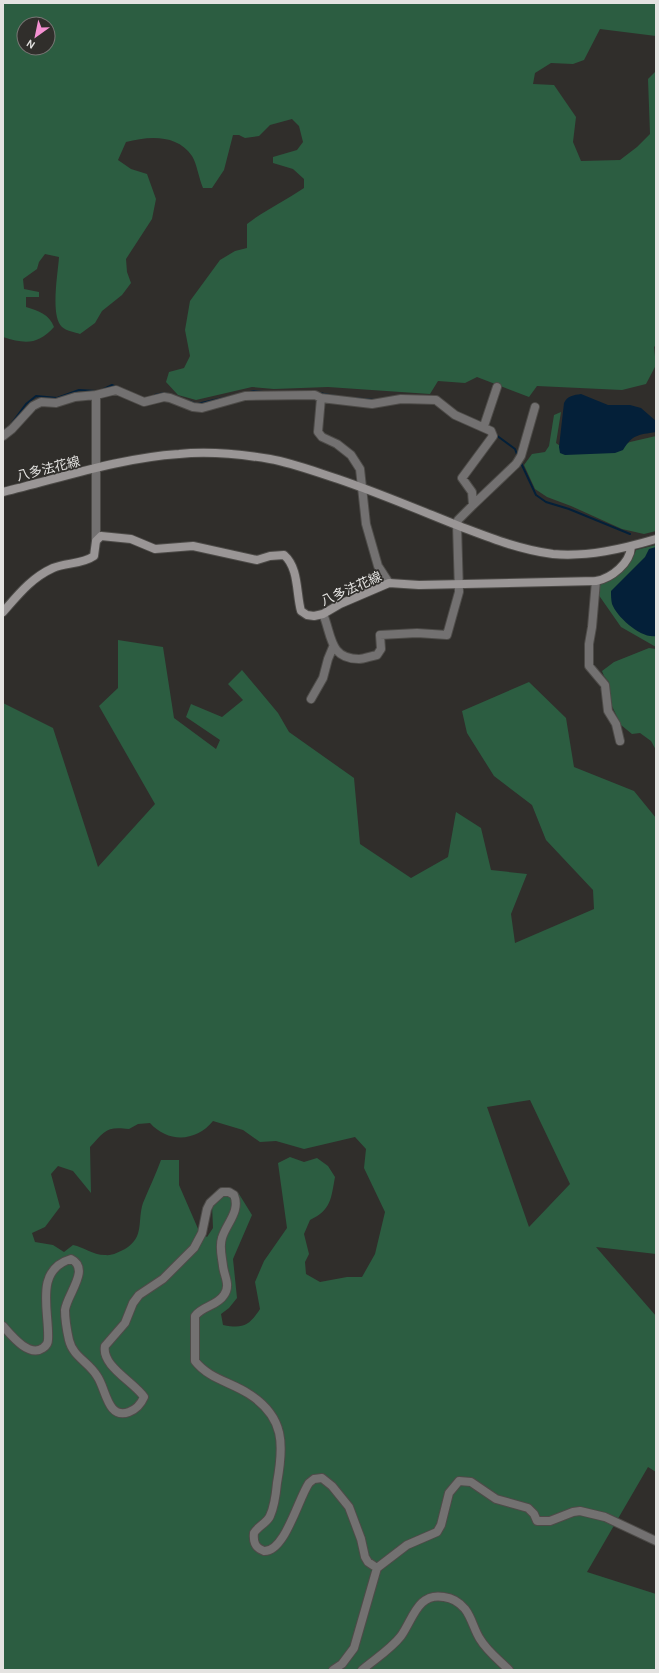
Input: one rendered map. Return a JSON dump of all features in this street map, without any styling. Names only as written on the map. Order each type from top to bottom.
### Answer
[{"type":"main road","name":"八多法花線","points":[[3,492],[143,458],[180,454],[233,454],[278,461],[312,470],[363,488],[457,525],[524,548],[551,554],[598,553],[631,547],[656,539]]},
{"type":"main road","name":"八多法花線","points":[[96,541],[101,536],[131,539],[155,549],[193,546],[257,560],[270,556],[284,555],[290,560],[296,580],[301,611],[307,615],[314,616],[323,614],[352,598],[389,583],[419,586],[596,582],[603,580],[622,567],[631,554],[631,547]]},
{"type":"main road","points":[[3,612],[28,583],[54,567],[87,561],[94,556],[96,541]]},
{"type":"street","points":[[484,426],[497,387]]},
{"type":"street","points":[[3,436],[12,429],[33,406],[41,402],[56,404],[75,397],[96,395],[116,390],[144,402],[164,397],[193,408],[202,408],[245,396],[314,395],[321,398],[372,404],[401,399],[436,400],[455,415],[484,426],[492,431],[493,436],[462,478],[472,492],[473,505]]},
{"type":"street","points":[[96,395],[96,541]]},
{"type":"street","points":[[321,398],[318,432],[322,437],[337,444],[351,455],[360,468],[366,524],[378,566],[389,583]]},
{"type":"street","points":[[323,614],[333,647],[336,652],[344,656],[359,659],[377,655],[381,649],[380,635],[417,632],[447,635],[459,592],[458,520],[516,464],[521,456],[535,408]]},
{"type":"street","points":[[596,582],[589,644],[589,666],[606,685],[606,703],[616,724],[620,741]]},
{"type":"street","points":[[311,699],[323,678],[333,647]]},
{"type":"street","points":[[3,1326],[22,1345],[32,1350],[40,1350],[45,1346],[48,1342],[45,1309],[46,1288],[49,1279],[53,1271],[63,1261],[71,1259],[76,1261],[80,1269],[79,1274],[68,1298],[65,1310],[66,1327],[70,1343],[76,1355],[97,1376],[109,1405],[117,1412],[124,1414],[133,1410],[141,1404],[144,1397],[114,1368],[108,1359],[105,1346],[125,1323],[133,1303],[139,1295],[164,1279],[194,1248],[202,1233],[206,1209],[210,1203],[222,1192],[229,1192],[234,1195],[236,1205],[222,1238],[220,1250],[228,1286],[220,1300],[199,1311],[196,1316],[195,1361],[200,1368],[210,1375],[224,1382],[233,1384],[251,1395],[272,1416],[280,1431],[281,1454],[274,1503],[268,1519],[254,1533],[254,1543],[258,1549],[264,1551],[274,1549],[283,1537],[308,1483],[314,1479],[322,1478],[332,1486],[349,1507],[361,1539],[365,1557],[368,1562],[377,1568]]},
{"type":"street","points":[[333,1670],[342,1664],[354,1648],[377,1568],[407,1545],[437,1532],[441,1525],[449,1493],[459,1481],[471,1482],[496,1500],[528,1508],[534,1514],[537,1521],[550,1521],[573,1512],[580,1511],[605,1517],[656,1541]]},
{"type":"street","points":[[362,1670],[388,1649],[402,1634],[409,1618],[422,1602],[432,1596],[440,1596],[449,1597],[465,1608],[480,1639],[487,1649],[509,1670]]},
{"type":"green space","points":[[3,3],[656,3],[656,36],[600,29],[584,60],[573,64],[551,63],[535,73],[533,84],[554,85],[576,117],[573,142],[581,161],[620,160],[637,147],[650,134],[648,79],[656,71],[656,345],[654,347],[656,365],[646,384],[622,390],[537,386],[529,397],[477,377],[465,383],[438,381],[430,394],[328,387],[274,389],[252,387],[196,400],[178,395],[166,382],[169,372],[184,368],[190,356],[185,330],[190,301],[220,260],[235,251],[247,248],[247,224],[304,188],[304,179],[293,169],[273,163],[273,157],[297,150],[303,142],[299,126],[292,119],[270,125],[259,136],[245,138],[239,135],[233,135],[224,170],[212,188],[203,188],[192,156],[179,144],[162,138],[126,142],[118,160],[131,169],[147,174],[156,199],[152,219],[126,259],[127,272],[131,283],[122,295],[102,311],[95,323],[80,334],[68,330],[62,327],[56,314],[59,257],[45,254],[39,262],[37,269],[23,279],[24,289],[39,292],[39,297],[26,297],[26,307],[46,316],[54,327],[37,340],[25,342],[3,337]]},
{"type":"green space","points":[[561,412],[556,443],[567,451],[614,449],[630,442],[656,436],[656,531],[644,534],[622,529],[547,497],[535,489],[524,465],[532,454],[545,452],[549,446],[554,415]]},
{"type":"green space","points":[[656,545],[656,647],[621,627],[598,594],[598,585],[625,566],[634,556],[636,550]]},
{"type":"green space","points":[[118,640],[163,647],[174,718],[216,749],[220,740],[186,717],[191,704],[222,717],[243,700],[228,684],[242,670],[278,713],[289,732],[354,778],[360,844],[411,878],[448,857],[456,812],[481,828],[491,870],[527,874],[511,914],[515,943],[594,909],[593,890],[546,840],[532,805],[494,776],[467,733],[462,711],[529,682],[566,718],[574,767],[634,791],[656,818],[656,1254],[596,1247],[656,1316],[656,1472],[648,1467],[587,1572],[656,1594],[656,1670],[3,1670],[3,703],[53,728],[98,867],[155,804],[99,706],[118,688]],"holes":[[[530,1100],[570,1184],[529,1227],[487,1107]],[[213,1121],[243,1130],[260,1142],[276,1141],[304,1149],[355,1137],[366,1149],[364,1168],[385,1212],[375,1254],[362,1277],[347,1277],[320,1282],[306,1274],[305,1262],[309,1254],[304,1234],[310,1220],[322,1212],[329,1203],[335,1177],[328,1166],[317,1158],[304,1162],[290,1157],[278,1163],[287,1228],[264,1261],[255,1282],[260,1309],[249,1323],[245,1325],[236,1327],[223,1325],[221,1314],[229,1308],[237,1298],[233,1259],[252,1215],[239,1194],[228,1190],[212,1204],[213,1228],[207,1237],[199,1231],[179,1185],[179,1160],[161,1160],[143,1203],[138,1234],[131,1244],[125,1249],[113,1254],[100,1255],[73,1245],[64,1252],[53,1245],[35,1242],[32,1233],[45,1227],[60,1207],[51,1174],[58,1166],[73,1171],[91,1193],[90,1147],[103,1133],[115,1128],[129,1129],[138,1124],[150,1123],[157,1130],[165,1134],[173,1137],[182,1137],[199,1133]]]},
{"type":"green space","points":[[649,648],[656,649],[656,750],[651,741],[640,733],[632,734],[621,725],[611,704],[609,682],[602,671],[614,662]]},
{"type":"water","points":[[581,394],[608,405],[630,405],[641,408],[656,421],[656,432],[636,436],[623,450],[615,453],[565,455],[560,453],[559,447],[564,403],[569,397]]},
{"type":"water","points":[[656,547],[656,636],[650,636],[637,631],[624,621],[612,604],[611,591],[645,557],[649,549]]},
{"type":"waterway","points":[[102,390],[112,385],[116,387]]},
{"type":"waterway","points":[[12,423],[26,404],[36,396],[57,398],[79,390],[96,391]]},
{"type":"waterway","points":[[189,401],[197,404],[254,391],[263,392]]},
{"type":"waterway","points":[[155,395],[164,393],[168,394]]},
{"type":"waterway","points":[[319,393],[335,396]]},
{"type":"waterway","points":[[353,398],[375,400]]},
{"type":"waterway","points":[[496,435],[515,449],[518,457]]},
{"type":"waterway","points":[[521,463],[536,495],[546,502],[569,509],[630,534]]}]
